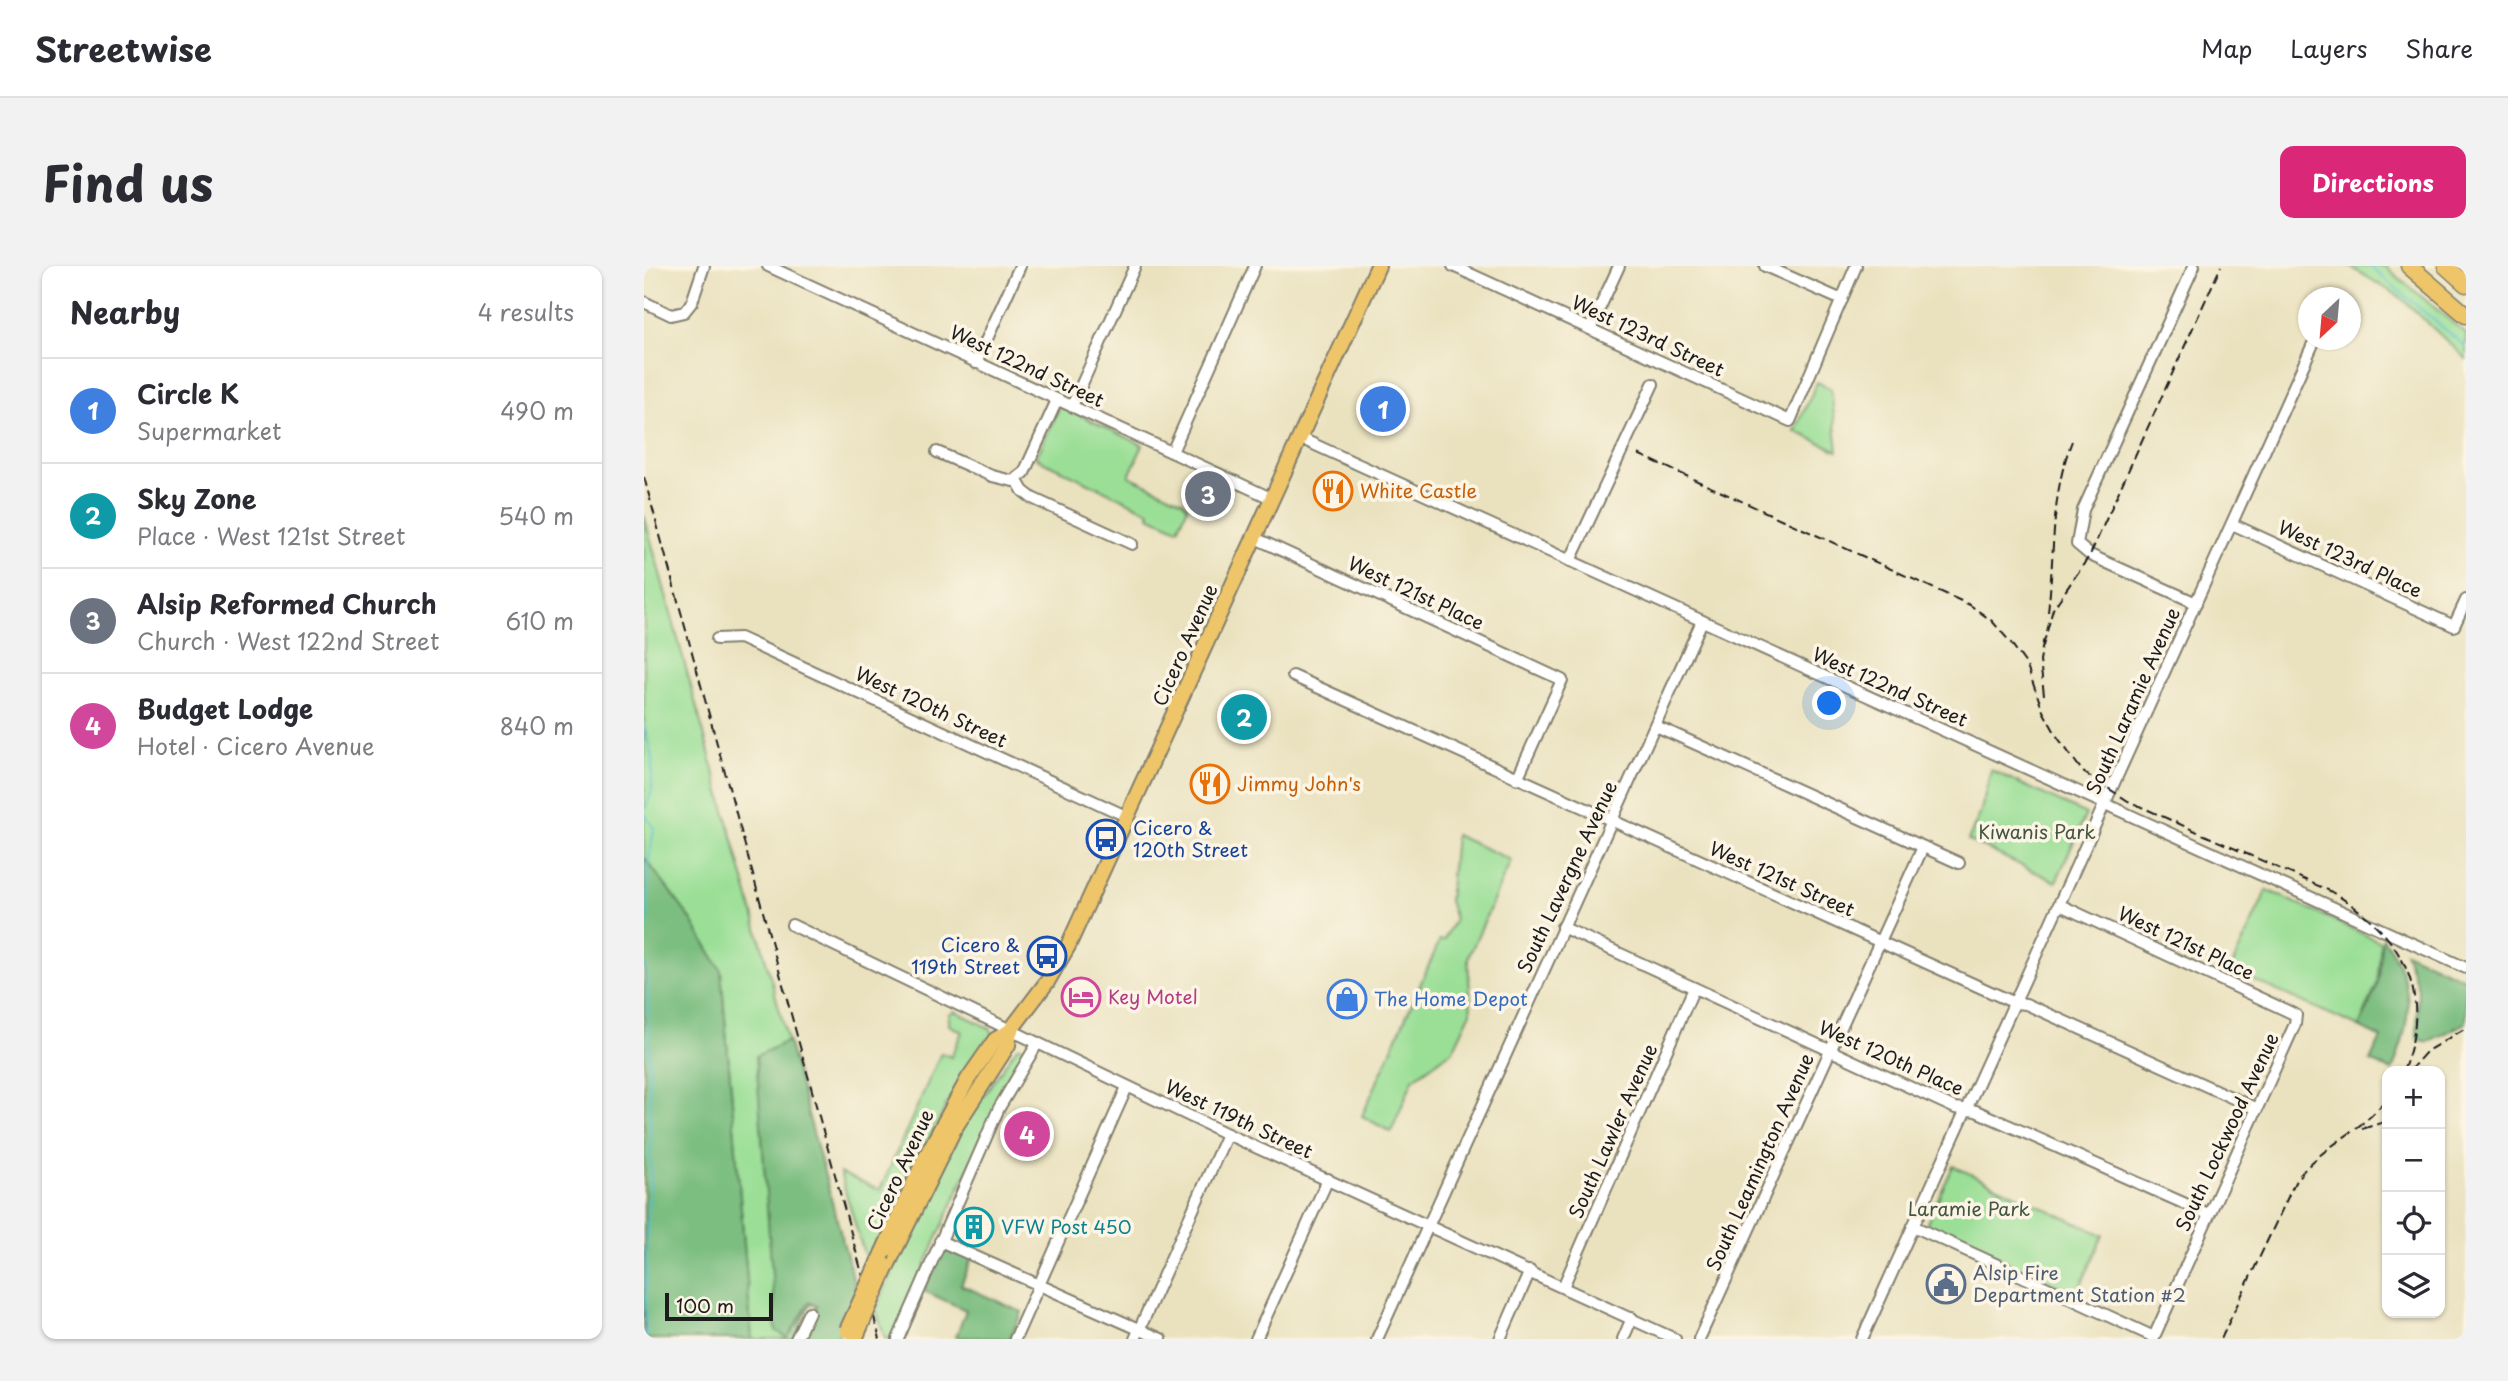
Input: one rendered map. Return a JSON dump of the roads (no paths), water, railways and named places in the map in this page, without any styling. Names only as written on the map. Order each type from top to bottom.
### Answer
[{"type":"highway","points":[[2409,266],[2466,315]]},
{"type":"highway","points":[[2446,266],[2466,284]]},
{"type":"main road","name":"Cicero Avenue","points":[[848,1336],[883,1252],[948,1114],[995,1040],[1010,1031],[1068,946],[1378,266]]},
{"type":"main road","name":"Cicero Avenue","points":[[848,1336],[887,1266],[954,1129],[1008,1045],[1010,1031]]},
{"type":"street","points":[[644,302],[671,315],[684,312],[692,302],[704,266]]},
{"type":"street","points":[[976,363],[1020,266]]},
{"type":"street","points":[[1072,406],[1135,266]]},
{"type":"street","points":[[1172,452],[1255,266]]},
{"type":"street","name":"West 123rd Street","points":[[1453,266],[1790,421],[1842,300]]},
{"type":"street","points":[[1590,329],[1619,266]]},
{"type":"street","points":[[1765,266],[1842,300],[1856,266]]},
{"type":"street","points":[[2194,266],[2083,510],[2077,544],[2090,555],[2196,604]]},
{"type":"street","name":"West 122nd Street","points":[[770,267],[1273,499]]},
{"type":"street","name":"South Laramie Avenue","points":[[1862,1339],[2310,350]]},
{"type":"street","points":[[1570,561],[1653,384]]},
{"type":"street","points":[[937,452],[992,476],[1009,481],[1016,479],[1024,473],[1058,400]]},
{"type":"street","name":"West 122nd Street","points":[[1300,438],[2466,968]]},
{"type":"street","points":[[1016,479],[1023,491],[1032,498],[1132,544]]},
{"type":"street","name":"West 123rd Place","points":[[2232,524],[2454,626],[2466,600]]},
{"type":"street","name":"West 121st Place","points":[[1255,538],[1562,680],[1517,779]]},
{"type":"street","name":"South Lavergne Avenue","points":[[1377,1339],[1702,621]]},
{"type":"street","name":"West 120th Street","points":[[718,639],[740,638],[1128,817]]},
{"type":"street","name":"West 121st Street","points":[[1293,676],[1879,943],[2015,1003],[2026,1003],[2257,1108]]},
{"type":"street","points":[[1656,726],[1959,863]]},
{"type":"street","name":"South Leamington Avenue","points":[[1699,1339],[1923,846]]},
{"type":"street","name":"West 121st Place","points":[[2060,905],[2296,1015]]},
{"type":"street","name":"West 119th Street","points":[[792,925],[1227,1134],[1675,1339]]},
{"type":"street","name":"West 120th Place","points":[[1562,928],[1955,1108],[1976,1111],[2208,1214]]},
{"type":"street","name":"South Lawler Avenue","points":[[1563,1287],[1694,988]]},
{"type":"street","name":"South Lockwood Avenue","points":[[2153,1338],[2295,1024],[2296,1015]]},
{"type":"street","points":[[898,1339],[999,1108],[1037,1044]]},
{"type":"street","points":[[1014,1339],[1127,1087]]},
{"type":"street","points":[[1137,1334],[1227,1134]]},
{"type":"street","points":[[1256,1339],[1328,1179]]},
{"type":"street","points":[[1913,1226],[2153,1338]]},
{"type":"street","points":[[940,1241],[1039,1284],[1137,1334],[1161,1339]]},
{"type":"street","points":[[1500,1339],[1530,1272]]},
{"type":"street","points":[[796,1339],[809,1312]]},
{"type":"street","points":[[1623,1339],[1632,1318]]},
{"type":"waterway","points":[[2369,266],[2466,347]]},
{"type":"waterway","points":[[644,725],[652,757],[652,791],[644,812],[654,829],[648,864],[648,919],[644,944]]},
{"type":"waterway","points":[[644,959],[648,980],[651,1176],[647,1224],[646,1339]]},
{"type":"railway","points":[[2043,646],[2053,609],[2090,555],[2221,266]]},
{"type":"railway","points":[[2048,612],[2057,504],[2072,441]]},
{"type":"railway","points":[[1638,454],[1970,605],[1992,621],[2026,664],[2043,711],[2058,738],[2083,772],[2128,801],[2330,891],[2355,907],[2376,925],[2393,945],[2405,966],[2413,990],[2415,1015],[2412,1042],[2405,1066]]},
{"type":"railway","points":[[644,477],[880,1339]]},
{"type":"railway","points":[[2044,636],[2040,661],[2044,695]]},
{"type":"railway","points":[[2414,1066],[2427,1051],[2466,1028]]},
{"type":"railway","points":[[2221,1339],[2296,1180],[2317,1158],[2382,1104]]},
{"type":"railway","points":[[2362,1129],[2382,1123]]},
{"type":"place","name":"Circle K","points":[[1383,409]]},
{"type":"place","name":"White Castle","points":[[1333,491]]},
{"type":"place","name":"Alsip Reformed Church","points":[[1208,494]]},
{"type":"place","name":"Sky Zone","points":[[1244,717]]},
{"type":"place","name":"Jimmy John's","points":[[1210,784]]},
{"type":"place","name":"Cicero & 120th Street","points":[[1106,839]]},
{"type":"place","name":"Cicero & 119th Street","points":[[1047,956]]},
{"type":"place","name":"Key Motel","points":[[1081,997]]},
{"type":"place","name":"The Home Depot","points":[[1347,999]]},
{"type":"place","name":"Budget Lodge","points":[[1027,1134]]},
{"type":"place","name":"VFW Post 450","points":[[974,1227]]},
{"type":"place","name":"Alsip Fire Department Station #2","points":[[1946,1284]]},
{"type":"park label","name":"Kiwanis Park","points":[[2037,832]]},
{"type":"park label","name":"Laramie Park","points":[[1969,1209]]}]
